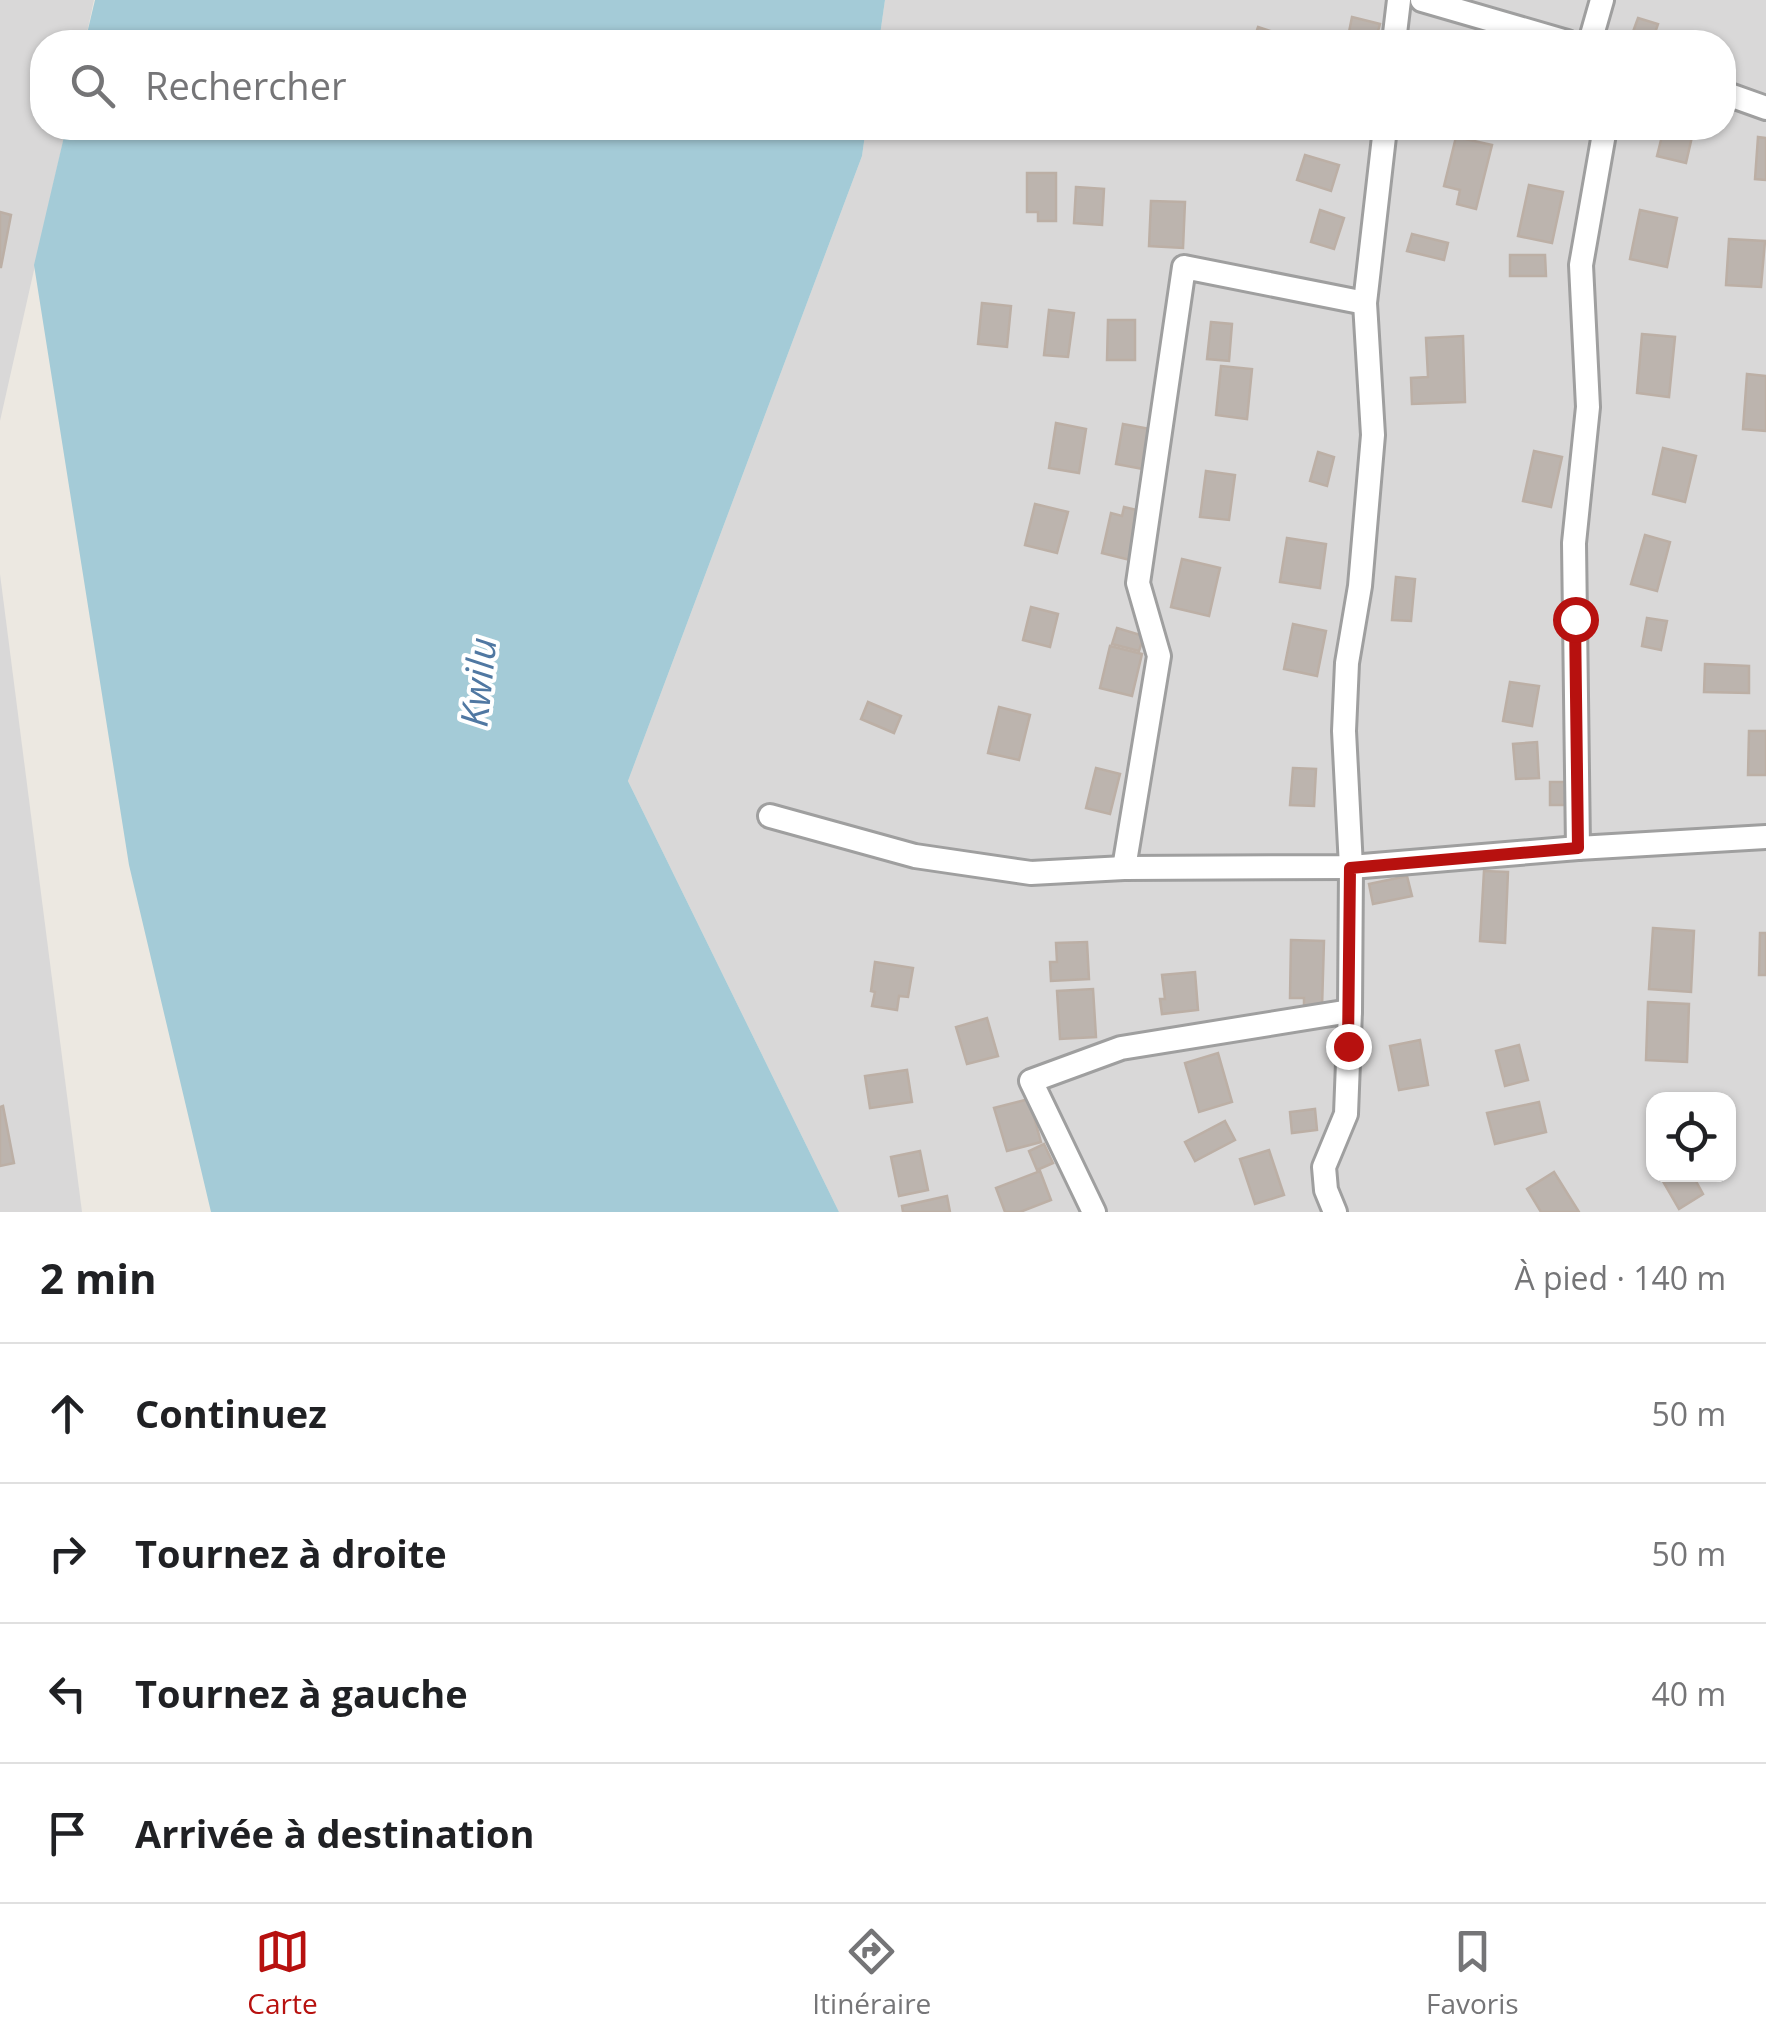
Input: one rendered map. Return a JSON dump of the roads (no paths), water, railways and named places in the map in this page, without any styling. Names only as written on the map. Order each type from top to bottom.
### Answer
[{"type":"street","points":[[1395,30],[1399,0]]},
{"type":"street","points":[[1422,0],[1526,30]]},
{"type":"street","points":[[1593,30],[1602,0]]},
{"type":"street","points":[[1736,97],[1766,108]]},
{"type":"street","points":[[1335,1212],[1326,1190],[1324,1166],[1346,1114],[1350,868],[1344,731],[1346,663],[1360,586],[1373,436],[1365,302],[1384,140]]},
{"type":"street","points":[[1578,848],[1574,542],[1588,407],[1580,265],[1602,140]]},
{"type":"street","points":[[1124,868],[1159,656],[1138,582],[1184,267],[1365,302]]},
{"type":"street","points":[[770,816],[915,856],[1031,873],[1124,868],[1350,868],[1578,848],[1766,837]]},
{"type":"street","points":[[1094,1212],[1031,1081],[1121,1048],[1350,1011]]},
{"type":"water","points":[[95,0],[885,0],[881,30],[88,30]]},
{"type":"water","name":"Kwilu","points":[[63,140],[864,140],[862,156],[628,781],[839,1212],[211,1212],[129,865],[34,265]]}]
